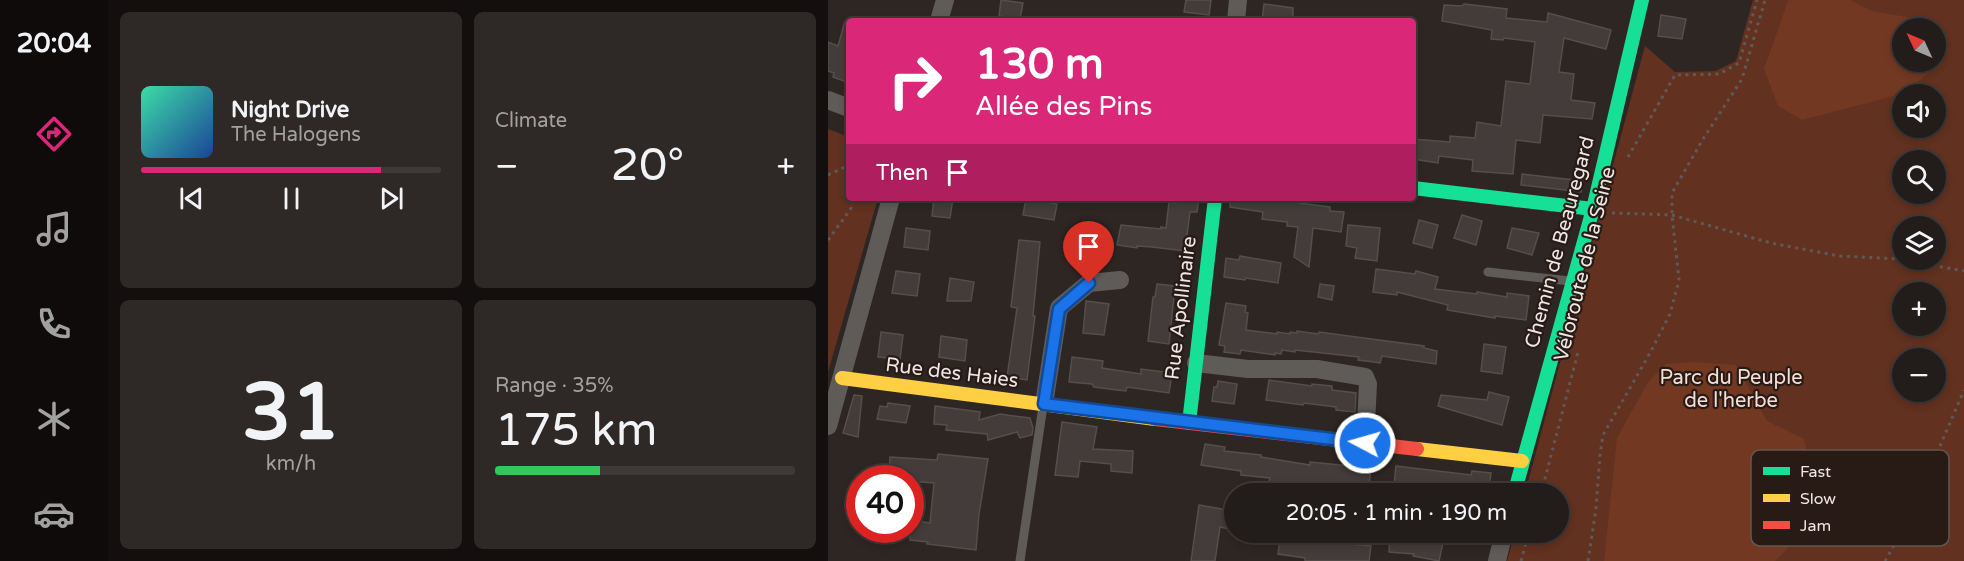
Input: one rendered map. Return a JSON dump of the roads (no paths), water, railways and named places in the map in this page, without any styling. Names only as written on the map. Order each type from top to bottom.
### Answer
[{"type":"street","points":[[940,18],[945,0]]},
{"type":"street","points":[[1236,18],[1238,0]]},
{"type":"street","name":"Chemin de Beauregard","points":[[1517,483],[1593,209],[1642,0]]},
{"type":"street","points":[[828,100],[846,107]]},
{"type":"street","points":[[1416,188],[1593,209]]},
{"type":"street","points":[[828,426],[890,201]]},
{"type":"street","name":"Rue Apollinaire","points":[[1189,423],[1215,201]]},
{"type":"street","points":[[1044,404],[1059,309],[1089,283],[1120,280]]},
{"type":"street","points":[[1196,363],[1248,369],[1317,369],[1365,377],[1368,384],[1365,443]]},
{"type":"street","name":"Rue des Haies","points":[[842,378],[1189,423],[1522,461]]},
{"type":"street","points":[[1497,561],[1501,543]]},
{"type":"lane","points":[[1488,272],[1573,281]]},
{"type":"lane","points":[[1020,561],[1044,404]]},
{"type":"park label","name":"Parc du Peuple de l'herbe","points":[[1731,388]]}]
